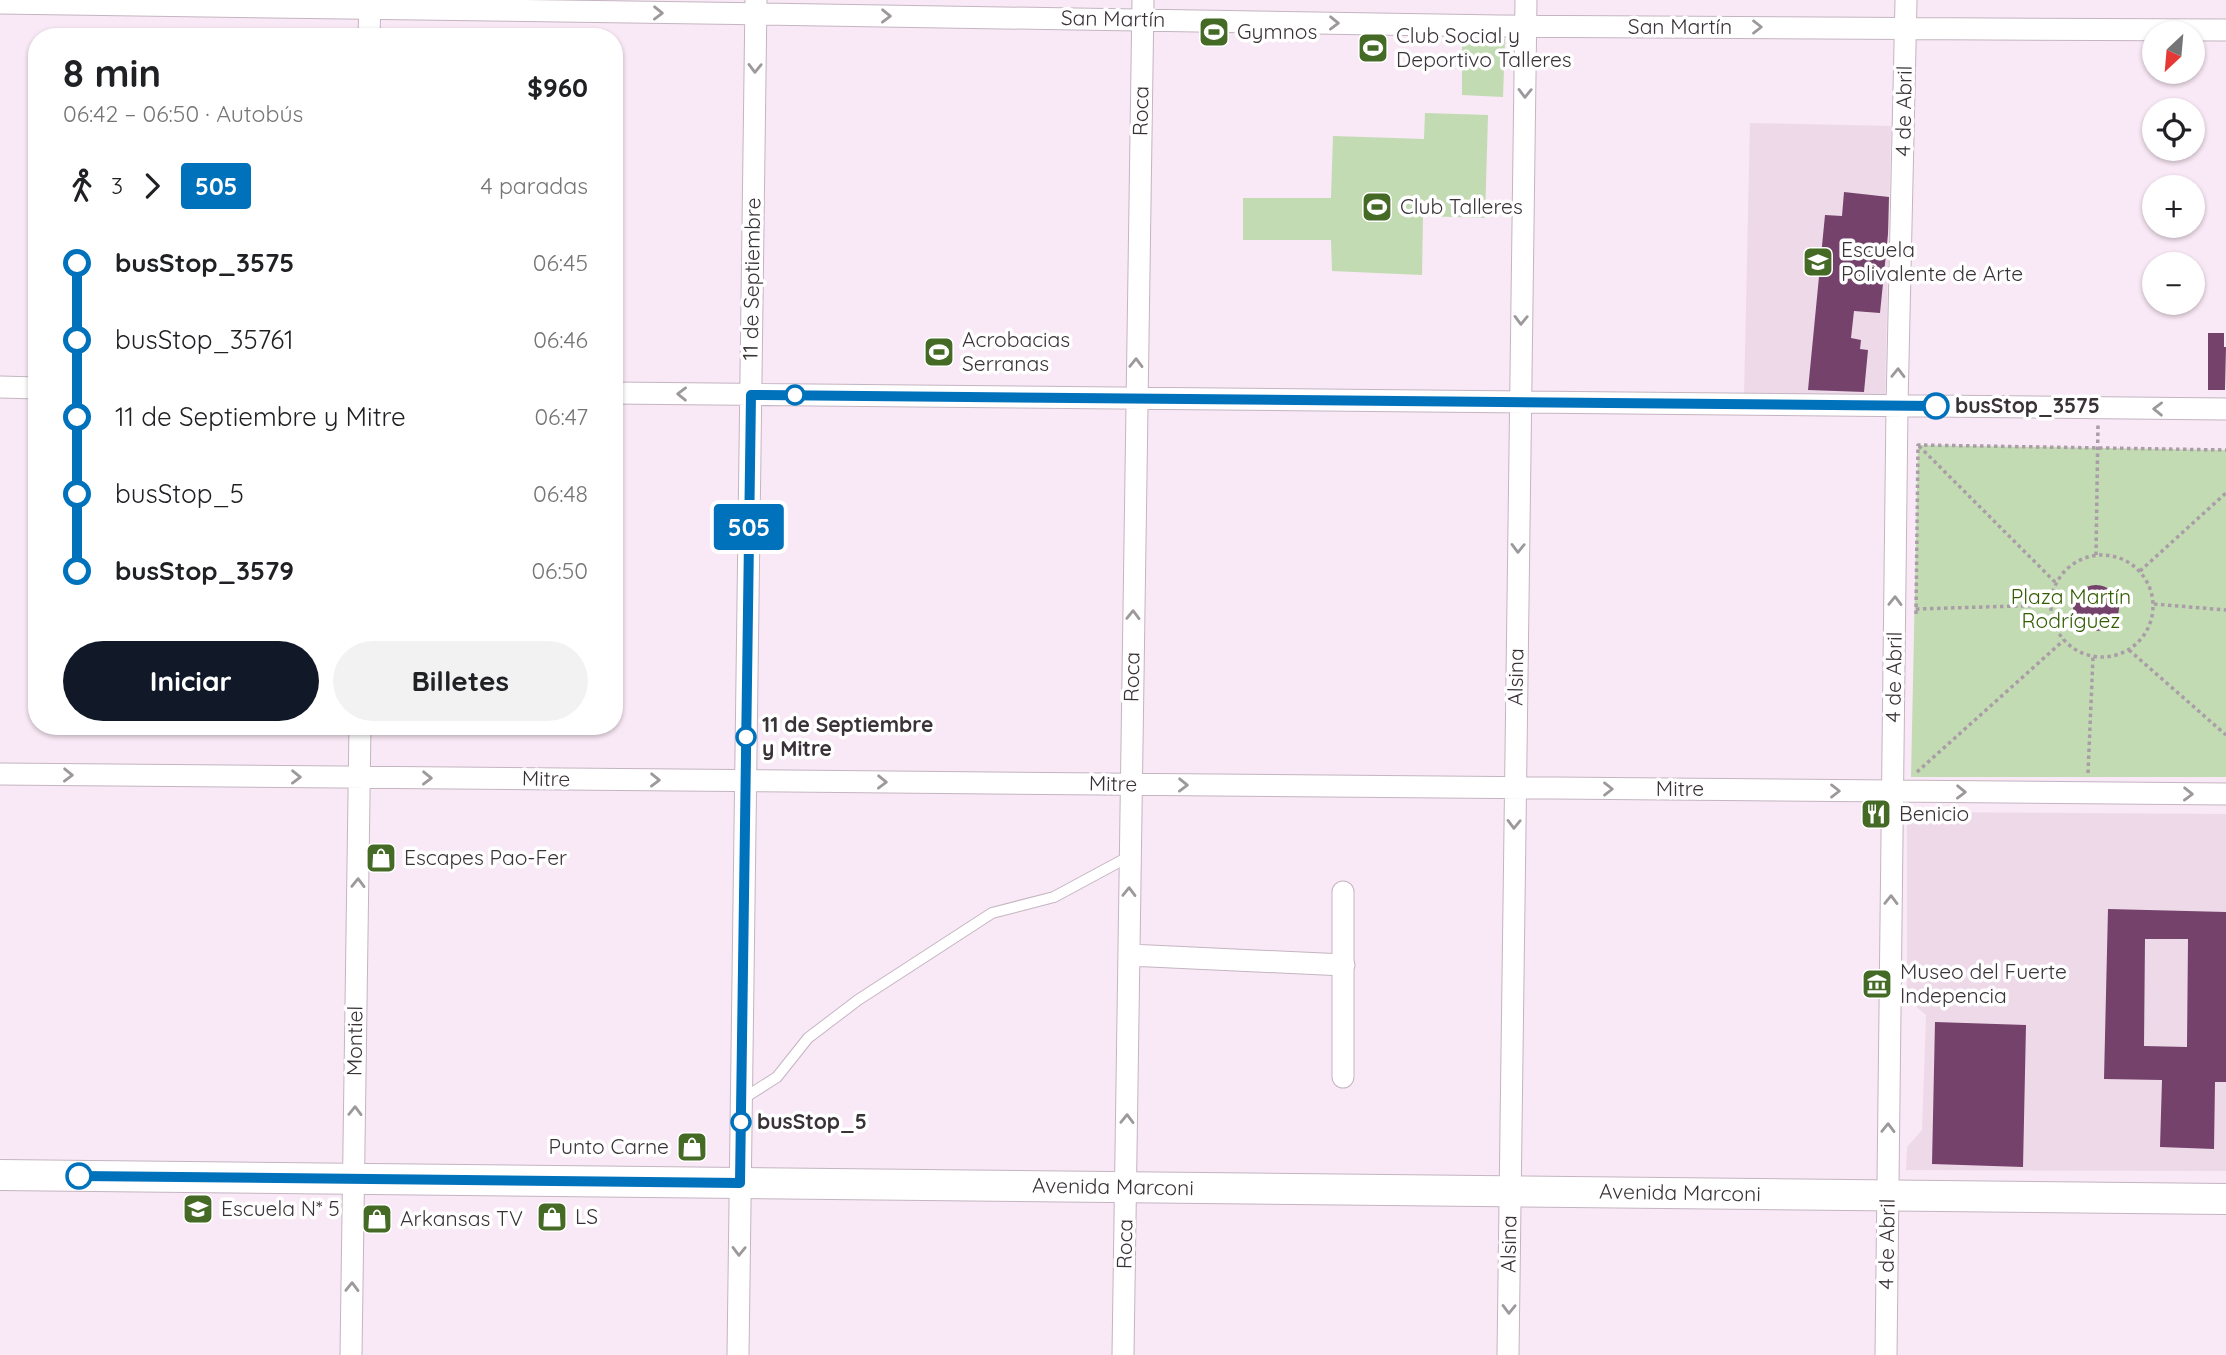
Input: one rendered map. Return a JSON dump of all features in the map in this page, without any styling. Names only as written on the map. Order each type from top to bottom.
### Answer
[{"type":"main road","name":"Avenida Marconi","points":[[0,1175],[2226,1199]]},
{"type":"street","name":"Alsina","points":[[1508,1355],[1526,0]]},
{"type":"street","name":"4 de Abril","points":[[1886,1355],[1897,406],[1906,0]]},
{"type":"street","name":"San Martín","points":[[0,3],[370,3],[1143,10],[1526,26],[2226,30]]},
{"type":"street","points":[[369,28],[370,3]]},
{"type":"street","name":"11 de Septiembre","points":[[738,1355],[756,8]]},
{"type":"street","name":"Roca","points":[[1123,1355],[1143,10]]},
{"type":"street","points":[[0,387],[28,387]]},
{"type":"street","points":[[623,393],[2226,409]]},
{"type":"street","name":"Montiel","points":[[351,1355],[360,735]]},
{"type":"street","name":"Mitre","points":[[0,774],[2226,794]]},
{"type":"street","points":[[1343,892],[1343,1077]]},
{"type":"street","points":[[1129,955],[1344,965]]},
{"type":"lane","points":[[741,1100],[778,1077],[808,1038],[858,1000],[992,913],[1054,897],[1130,856]]},
{"type":"path","points":[[1897,406],[1918,445],[2056,583]]},
{"type":"path","points":[[2096,555],[2098,408]]},
{"type":"path","points":[[1918,445],[2226,450]]},
{"type":"path","points":[[1915,622],[1918,445]]},
{"type":"path","points":[[2140,571],[2226,493]]},
{"type":"path","points":[[2096,555],[2127,561],[2140,571],[2147,581],[2154,604],[2151,622],[2143,638],[2118,655],[2093,657],[2077,651],[2056,630],[2050,605],[2056,583],[2066,569],[2080,560],[2096,555]]},
{"type":"path","points":[[2154,604],[2226,610]]},
{"type":"path","points":[[1916,609],[2050,605]]},
{"type":"path","points":[[1911,777],[2064,640]]},
{"type":"path","points":[[2129,650],[2226,735]]},
{"type":"path","points":[[2088,778],[2093,657]]},
{"type":"path","points":[[1911,764],[1911,777]]},
{"type":"path","points":[[1911,777],[1925,777]]},
{"type":"shaded area","name":"Escuela Polivalente de Arte","points":[[1750,123],[1891,126],[1885,401],[1744,398]]},
{"type":"shaded area","points":[[1907,812],[2226,814],[2226,1171],[1906,1170],[1907,1147],[1922,1130],[1926,1015],[1907,999]]},
{"type":"green space","points":[[1462,38],[1505,39],[1503,97],[1462,95]]},
{"type":"green space","points":[[1425,113],[1488,115],[1485,218],[1423,216],[1422,275],[1332,271],[1331,240],[1243,240],[1243,198],[1331,198],[1333,136],[1424,139]]},
{"type":"green space","name":"Plaza Martín Rodríguez","points":[[1918,445],[2226,450],[2226,777],[1911,777]]},
{"type":"building","name":"Escuela Polivalente de Arte","points":[[1844,192],[1889,197],[1880,313],[1854,311],[1851,338],[1861,340],[1860,349],[1868,350],[1864,392],[1808,390],[1825,215],[1842,216]]},
{"type":"building","points":[[2208,333],[2224,333],[2225,390],[2208,390]]},
{"type":"building","points":[[2096,585],[2105,586],[2112,592],[2118,599],[2118,617],[2112,624],[2105,630],[2096,631],[2087,630],[2080,624],[2074,617],[2073,608],[2074,599],[2080,592],[2087,586]]},
{"type":"building","points":[[2108,909],[2226,912],[2226,1082],[2215,1082],[2214,1149],[2160,1147],[2162,1080],[2104,1079]],"holes":[[[2145,939],[2188,939],[2187,1047],[2144,1046]]]},
{"type":"building","points":[[1935,1022],[2026,1025],[2023,1167],[1932,1164]]},
{"type":"bus line","name":"505","points":[[79,1176],[740,1183],[751,395],[1936,406]]},
{"type":"place","name":"Gymnos","points":[[1214,32]]},
{"type":"place","name":"Club Social y Deportivo Talleres","points":[[1373,48]]},
{"type":"place","name":"Club Talleres","points":[[1377,207]]},
{"type":"place","name":"Escuela Polivalente de Arte","points":[[1818,262]]},
{"type":"place","name":"Acrobacias Serranas","points":[[939,352]]},
{"type":"place","name":"busStop_3575","points":[[1936,406]]},
{"type":"place","name":"11 de Septiembre y Mitre","points":[[746,737]]},
{"type":"place","name":"Benicio","points":[[1876,814]]},
{"type":"place","name":"Escapes Pao-Fer","points":[[381,858]]},
{"type":"place","name":"Museo del Fuerte Indepencia","points":[[1877,984]]},
{"type":"place","name":"busStop_5","points":[[741,1122]]},
{"type":"place","name":"Punto Carne","points":[[692,1147]]},
{"type":"place","name":"Escuela N* 5","points":[[198,1209]]},
{"type":"place","name":"LS","points":[[552,1217]]},
{"type":"place","name":"Arkansas TV","points":[[377,1219]]}]
